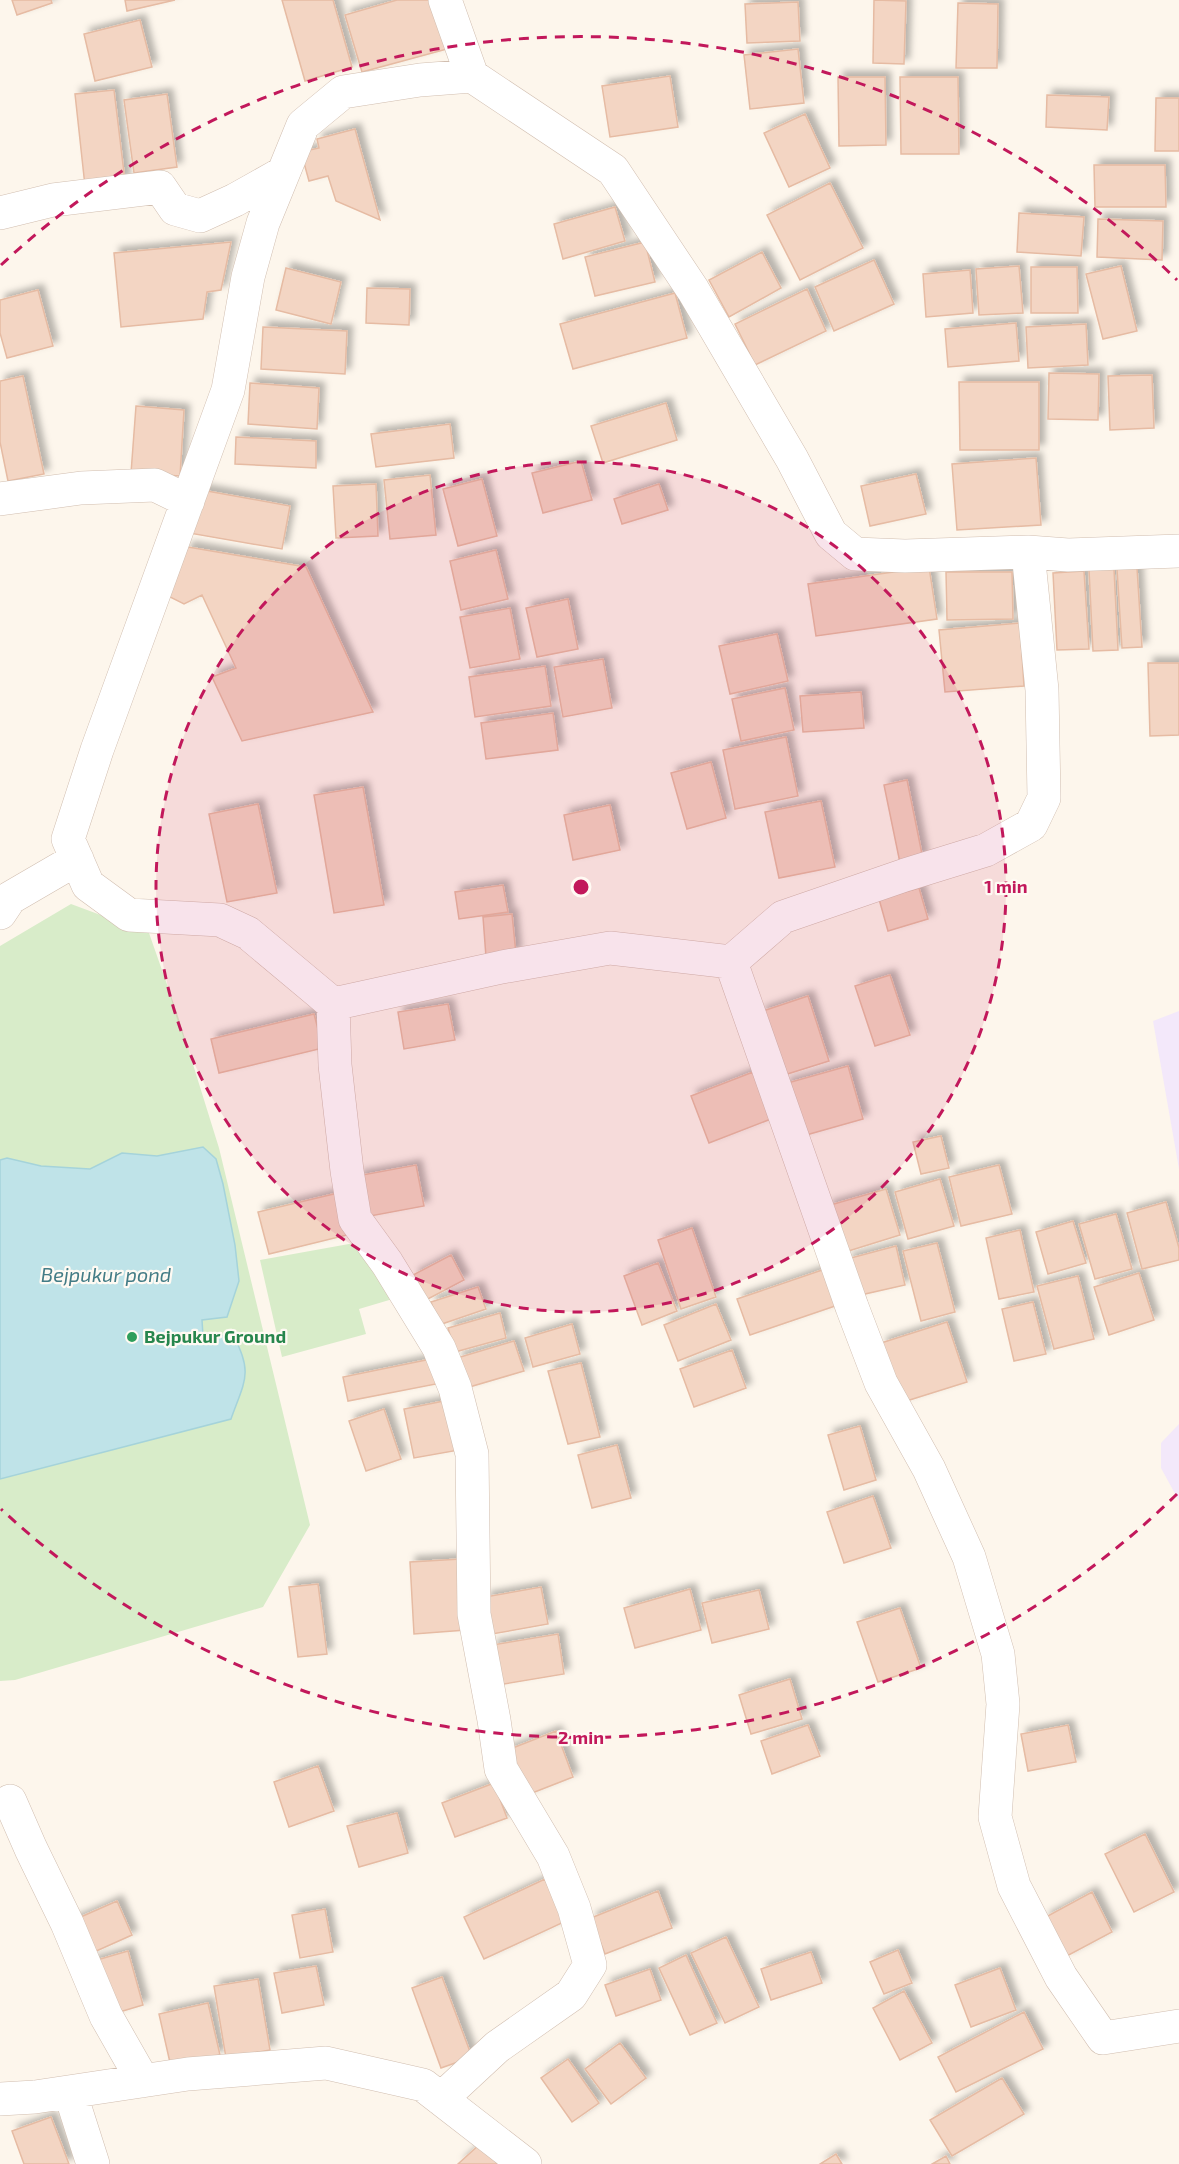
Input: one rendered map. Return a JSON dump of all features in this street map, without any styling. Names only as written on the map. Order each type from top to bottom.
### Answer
[{"type":"street","points":[[445,0],[472,76],[613,170],[693,290],[792,459],[831,534],[855,554],[905,556],[1028,552],[1068,555],[1179,551]]},
{"type":"street","points":[[441,2099],[497,2047],[571,1995],[590,1965],[573,1908],[553,1856],[501,1769],[474,1614],[472,1454],[455,1388],[439,1348],[387,1263],[355,1220],[335,1065],[333,1004],[248,933],[230,924],[220,920],[129,915],[88,885],[68,839],[97,750],[228,390],[248,277],[263,223],[303,125],[343,92],[420,80],[472,76]]},
{"type":"street","points":[[0,213],[53,200],[160,187],[175,209],[200,216],[235,200],[283,173]]},
{"type":"street","points":[[0,499],[81,488],[155,485],[188,501]]},
{"type":"street","points":[[333,1004],[502,967],[610,948],[731,962],[783,917],[904,875],[986,850],[1031,825],[1044,798],[1042,690],[1028,552]]},
{"type":"street","points":[[0,914],[10,898],[77,860]]},
{"type":"street","points":[[731,962],[852,1307],[881,1383],[928,1469],[969,1557],[998,1654],[1003,1704],[994,1817],[1014,1886],[1061,1977],[1103,2038],[1179,2026]]},
{"type":"street","points":[[10,1802],[30,1850],[68,1923],[106,2016],[143,2081]]},
{"type":"street","points":[[0,2099],[70,2092],[188,2074],[326,2063],[423,2085],[525,2164]]},
{"type":"street","points":[[70,2092],[93,2164]]},
{"type":"shaded area","points":[[1179,1011],[1179,1169],[1153,1021]]},
{"type":"shaded area","points":[[1179,1424],[1179,1501],[1161,1468],[1161,1443]]},
{"type":"green space","name":"Bejpukur Ground","points":[[71,904],[149,933],[177,1013],[219,1148],[310,1525],[263,1607],[15,1680],[0,1681],[0,946]]},
{"type":"green space","points":[[360,1242],[396,1298],[359,1309],[366,1334],[282,1357],[260,1260]]},
{"type":"water","name":"Bejpukur pond","points":[[203,1147],[216,1159],[223,1184],[235,1245],[239,1281],[227,1317],[202,1320],[203,1336],[233,1335],[243,1359],[245,1377],[231,1419],[0,1479],[0,1160],[7,1158],[41,1166],[90,1169],[122,1153],[157,1156]]},
{"type":"building","points":[[12,0],[51,0],[52,3],[17,15]]},
{"type":"building","points":[[125,0],[175,0],[127,11]]},
{"type":"building","points":[[282,0],[333,0],[352,67],[305,81]]},
{"type":"building","points":[[397,0],[433,0],[447,49],[362,72],[345,15]]},
{"type":"building","points":[[874,0],[906,1],[904,64],[873,63]]},
{"type":"building","points":[[798,2],[800,41],[747,43],[745,4]]},
{"type":"building","points":[[958,3],[998,4],[997,68],[956,68]]},
{"type":"building","points":[[140,20],[152,67],[95,81],[84,34]]},
{"type":"building","points":[[798,49],[804,103],[750,109],[744,55]]},
{"type":"building","points":[[670,76],[678,127],[610,137],[602,86]]},
{"type":"building","points":[[838,77],[885,77],[886,145],[839,146]]},
{"type":"building","points":[[900,77],[958,77],[959,154],[901,154]]},
{"type":"building","points":[[114,90],[125,181],[85,186],[75,94]]},
{"type":"building","points":[[167,94],[177,167],[134,173],[124,100]]},
{"type":"building","points":[[1047,95],[1109,97],[1107,130],[1046,127]]},
{"type":"building","points":[[1156,98],[1179,98],[1179,151],[1155,151]]},
{"type":"building","points":[[805,114],[830,168],[789,187],[764,133]]},
{"type":"building","points":[[355,129],[380,220],[336,201],[328,176],[309,181],[301,152],[319,148],[317,139]]},
{"type":"building","points":[[1094,165],[1165,165],[1166,207],[1095,207]]},
{"type":"building","points":[[830,183],[863,248],[800,280],[767,215]]},
{"type":"building","points":[[615,207],[625,241],[563,259],[554,224]]},
{"type":"building","points":[[1019,213],[1084,217],[1081,256],[1017,252]]},
{"type":"building","points":[[1098,219],[1163,221],[1162,260],[1097,257]]},
{"type":"building","points":[[231,242],[221,290],[207,292],[203,319],[121,327],[114,253]]},
{"type":"building","points":[[645,242],[655,282],[595,296],[585,257]]},
{"type":"building","points":[[762,252],[781,288],[729,317],[709,280]]},
{"type":"building","points":[[874,260],[894,304],[834,331],[815,287]]},
{"type":"building","points":[[1019,266],[1023,313],[979,315],[976,269]]},
{"type":"building","points":[[1121,266],[1137,331],[1103,339],[1086,274]]},
{"type":"building","points":[[1031,267],[1077,267],[1078,313],[1031,313]]},
{"type":"building","points":[[286,268],[341,282],[331,324],[276,310]]},
{"type":"building","points":[[970,270],[973,313],[926,317],[923,274]]},
{"type":"building","points":[[367,288],[410,289],[409,325],[366,323]]},
{"type":"building","points":[[807,289],[826,331],[755,365],[735,324]]},
{"type":"building","points":[[38,290],[53,346],[7,358],[0,333],[0,300]]},
{"type":"building","points":[[675,293],[687,338],[573,369],[560,324]]},
{"type":"building","points":[[1016,323],[1019,361],[948,367],[945,329]]},
{"type":"building","points":[[1086,324],[1088,365],[1028,368],[1026,327]]},
{"type":"building","points":[[263,327],[347,331],[345,374],[261,369]]},
{"type":"building","points":[[1049,373],[1099,374],[1098,420],[1048,419]]},
{"type":"building","points":[[1152,375],[1154,428],[1110,430],[1108,376]]},
{"type":"building","points":[[23,376],[44,474],[8,481],[0,442],[0,381]]},
{"type":"building","points":[[959,382],[1039,382],[1039,450],[960,450]]},
{"type":"building","points":[[250,383],[319,388],[317,429],[248,424]]},
{"type":"building","points":[[666,403],[677,440],[603,463],[591,426]]},
{"type":"building","points":[[136,406],[184,410],[180,476],[131,473]]},
{"type":"building","points":[[450,424],[454,458],[376,467],[371,434]]},
{"type":"building","points":[[236,437],[316,441],[316,468],[235,464]]},
{"type":"building","points":[[1036,458],[1041,525],[957,530],[952,464]]},
{"type":"building","points":[[581,461],[592,500],[543,513],[532,473]]},
{"type":"building","points":[[916,474],[926,514],[870,526],[861,486]]},
{"type":"building","points":[[430,475],[436,535],[390,539],[384,480]]},
{"type":"building","points":[[482,479],[497,536],[458,546],[443,489]]},
{"type":"building","points":[[376,484],[378,536],[336,538],[333,486]]},
{"type":"building","points":[[659,484],[668,510],[622,524],[614,499]]},
{"type":"building","points":[[196,489],[290,506],[282,549],[189,533]]},
{"type":"building","points":[[188,547],[306,567],[373,712],[242,741],[212,677],[236,668],[202,595],[184,604],[166,595]]},
{"type":"building","points":[[496,550],[508,599],[461,610],[450,561]]},
{"type":"building","points":[[929,567],[937,619],[816,636],[808,584]]},
{"type":"building","points":[[1137,568],[1142,647],[1122,648],[1117,569]]},
{"type":"building","points":[[1114,569],[1118,650],[1093,651],[1089,570]]},
{"type":"building","points":[[1084,571],[1089,649],[1057,650],[1053,573]]},
{"type":"building","points":[[946,572],[1012,572],[1013,619],[947,620]]},
{"type":"building","points":[[568,599],[578,649],[537,657],[526,608]]},
{"type":"building","points":[[510,608],[520,659],[470,668],[460,617]]},
{"type":"building","points":[[1020,623],[1024,686],[945,692],[939,630]]},
{"type":"building","points":[[777,634],[788,681],[730,694],[719,646]]},
{"type":"building","points":[[603,659],[612,708],[563,717],[554,667]]},
{"type":"building","points":[[1148,663],[1179,663],[1179,735],[1150,736]]},
{"type":"building","points":[[545,666],[551,706],[475,717],[469,677]]},
{"type":"building","points":[[785,688],[794,730],[741,741],[732,699]]},
{"type":"building","points":[[861,692],[864,728],[803,732],[800,696]]},
{"type":"building","points":[[553,713],[558,750],[486,759],[481,723]]},
{"type":"building","points":[[786,737],[798,796],[735,809],[723,750]]},
{"type":"building","points":[[711,762],[726,818],[687,829],[671,773]]},
{"type":"building","points":[[907,780],[923,859],[900,863],[884,785]]},
{"type":"building","points":[[363,787],[384,905],[334,913],[314,795]]},
{"type":"building","points":[[821,801],[835,867],[779,878],[765,812]]},
{"type":"building","points":[[258,804],[277,893],[227,902],[209,814]]},
{"type":"building","points":[[610,805],[620,850],[573,860],[564,815]]},
{"type":"building","points":[[503,885],[508,912],[459,919],[455,892]]},
{"type":"building","points":[[919,888],[928,919],[888,931],[879,899]]},
{"type":"building","points":[[512,914],[516,954],[486,957],[483,917]]},
{"type":"building","points":[[890,975],[910,1035],[875,1046],[855,986]]},
{"type":"building","points":[[808,996],[829,1061],[781,1076],[760,1012]]},
{"type":"building","points":[[448,1004],[455,1040],[404,1049],[398,1012]]},
{"type":"building","points":[[314,1014],[323,1048],[219,1073],[211,1039]]},
{"type":"building","points":[[848,1066],[863,1119],[799,1137],[784,1084]]},
{"type":"building","points":[[753,1072],[771,1119],[709,1143],[691,1096]]},
{"type":"building","points":[[941,1136],[949,1168],[921,1174],[913,1142]]},
{"type":"building","points":[[416,1165],[424,1206],[365,1217],[357,1176]]},
{"type":"building","points":[[999,1165],[1012,1214],[961,1226],[949,1177]]},
{"type":"building","points":[[940,1179],[954,1226],[908,1239],[895,1192]]},
{"type":"building","points":[[886,1189],[900,1235],[842,1253],[827,1206]]},
{"type":"building","points":[[338,1193],[347,1235],[269,1254],[258,1212]]},
{"type":"building","points":[[1166,1202],[1179,1248],[1179,1260],[1142,1269],[1127,1213]]},
{"type":"building","points":[[1116,1214],[1132,1269],[1095,1279],[1079,1224]]},
{"type":"building","points":[[1073,1221],[1086,1263],[1048,1274],[1036,1232]]},
{"type":"building","points":[[692,1228],[716,1297],[681,1309],[658,1240]]},
{"type":"building","points":[[1020,1230],[1034,1292],[999,1299],[986,1238]]},
{"type":"building","points":[[937,1243],[955,1312],[921,1321],[903,1251]]},
{"type":"building","points":[[896,1246],[905,1285],[856,1296],[847,1259]]},
{"type":"building","points":[[451,1255],[464,1280],[426,1300],[413,1275]]},
{"type":"building","points":[[658,1263],[677,1311],[642,1325],[624,1276]]},
{"type":"building","points":[[828,1268],[841,1304],[750,1335],[737,1299]]},
{"type":"building","points":[[1139,1273],[1154,1320],[1109,1335],[1094,1287]]},
{"type":"building","points":[[1078,1276],[1094,1339],[1054,1349],[1037,1286]]},
{"type":"building","points":[[478,1287],[486,1309],[439,1325],[431,1302]]},
{"type":"building","points":[[1033,1302],[1046,1354],[1014,1361],[1002,1309]]},
{"type":"building","points":[[716,1304],[731,1340],[678,1361],[664,1325]]},
{"type":"building","points":[[500,1313],[506,1338],[455,1352],[448,1328]]},
{"type":"building","points":[[947,1322],[967,1382],[900,1403],[881,1343]]},
{"type":"building","points":[[572,1324],[580,1354],[533,1367],[525,1338]]},
{"type":"building","points":[[514,1341],[524,1371],[466,1388],[457,1358]]},
{"type":"building","points":[[732,1350],[746,1388],[694,1407],[680,1369]]},
{"type":"building","points":[[431,1359],[436,1384],[348,1401],[343,1377]]},
{"type":"building","points":[[581,1363],[600,1437],[568,1444],[548,1371]]},
{"type":"building","points":[[449,1400],[459,1450],[414,1458],[404,1409]]},
{"type":"building","points":[[384,1409],[401,1459],[366,1471],[349,1421]]},
{"type":"building","points":[[860,1426],[876,1480],[844,1490],[828,1435]]},
{"type":"building","points":[[617,1445],[631,1498],[592,1508],[578,1455]]},
{"type":"building","points":[[873,1496],[891,1548],[844,1563],[827,1512]]},
{"type":"building","points":[[461,1559],[466,1630],[414,1634],[410,1562]]},
{"type":"building","points":[[318,1584],[327,1654],[298,1657],[289,1587]]},
{"type":"building","points":[[541,1587],[548,1624],[492,1634],[485,1597]]},
{"type":"building","points":[[690,1589],[701,1630],[635,1648],[624,1608]]},
{"type":"building","points":[[759,1590],[769,1629],[712,1643],[702,1603]]},
{"type":"building","points":[[900,1608],[921,1668],[878,1682],[857,1622]]},
{"type":"building","points":[[558,1634],[564,1674],[498,1685],[492,1645]]},
{"type":"building","points":[[790,1679],[802,1719],[751,1734],[739,1695]]},
{"type":"building","points":[[808,1725],[820,1756],[772,1774],[761,1741]]},
{"type":"building","points":[[1068,1725],[1076,1762],[1028,1771],[1021,1734]]},
{"type":"building","points":[[556,1731],[573,1777],[522,1797],[505,1751]]},
{"type":"building","points":[[318,1766],[334,1811],[289,1827],[274,1782]]},
{"type":"building","points":[[494,1783],[507,1818],[455,1837],[442,1803]]},
{"type":"building","points":[[397,1813],[408,1853],[359,1867],[347,1826]]},
{"type":"building","points":[[1145,1834],[1174,1892],[1134,1912],[1105,1854]]},
{"type":"building","points":[[545,1879],[564,1922],[484,1959],[464,1917]]},
{"type":"building","points":[[658,1891],[672,1928],[605,1954],[591,1918]]},
{"type":"building","points":[[1092,1892],[1112,1932],[1065,1957],[1044,1918]]},
{"type":"building","points":[[117,1901],[132,1935],[83,1957],[67,1923]]},
{"type":"building","points":[[325,1909],[333,1952],[300,1958],[292,1915]]},
{"type":"building","points":[[726,1937],[759,2007],[725,2023],[691,1953]]},
{"type":"building","points":[[898,1950],[912,1983],[884,1994],[870,1962]]},
{"type":"building","points":[[128,1951],[143,2005],[106,2016],[90,1962]]},
{"type":"building","points":[[811,1952],[822,1983],[771,2000],[761,1969]]},
{"type":"building","points":[[686,1955],[717,2023],[690,2035],[659,1968]]},
{"type":"building","points":[[316,1966],[324,2005],[282,2013],[274,1973]]},
{"type":"building","points":[[1000,1968],[1016,2010],[971,2027],[955,1985]]},
{"type":"building","points":[[650,1969],[661,2000],[616,2016],[605,1985]]},
{"type":"building","points":[[442,1977],[472,2057],[441,2068],[412,1988]]},
{"type":"building","points":[[258,1979],[270,2050],[226,2058],[214,1986]]},
{"type":"building","points":[[904,1991],[932,2043],[900,2060],[873,2008]]},
{"type":"building","points":[[208,2003],[220,2055],[171,2067],[159,2014]]},
{"type":"building","points":[[1024,2012],[1043,2049],[956,2092],[938,2057]]},
{"type":"building","points":[[620,2043],[646,2078],[611,2104],[585,2069]]},
{"type":"building","points":[[568,2059],[599,2103],[572,2122],[541,2078]]},
{"type":"building","points":[[1002,2078],[1024,2114],[952,2156],[930,2120]]},
{"type":"building","points":[[51,2117],[69,2164],[24,2164],[12,2131]]},
{"type":"building","points":[[480,2144],[498,2164],[458,2164]]},
{"type":"building","points":[[836,2154],[842,2164],[820,2164]]},
{"type":"building","points":[[946,2156],[950,2164],[932,2164]]},
{"type":"place","name":"Bejpukur Ground","points":[[132,1337]]}]
